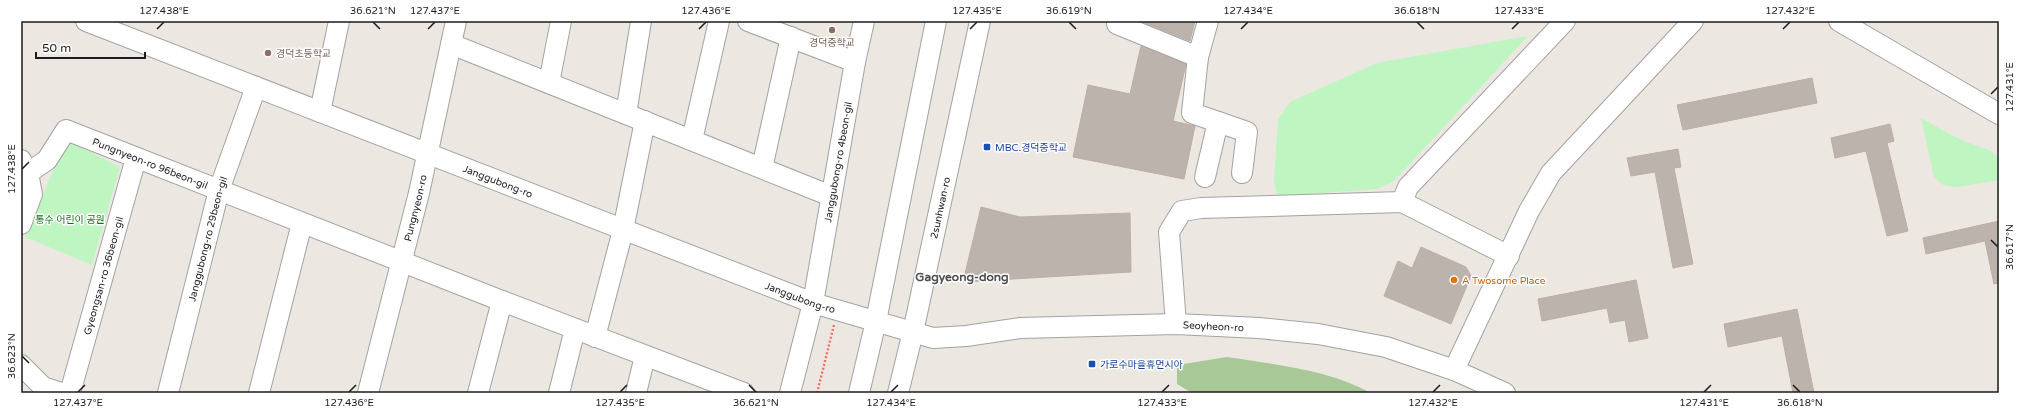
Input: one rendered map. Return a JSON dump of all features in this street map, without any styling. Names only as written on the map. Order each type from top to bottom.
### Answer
[{"type":"street","name":"Janggubong-ro","points":[[86,21],[813,302],[913,332]]},
{"type":"street","points":[[320,112],[339,21]]},
{"type":"street","name":"Pungnyeon-ro","points":[[368,393],[428,154],[456,21]]},
{"type":"street","points":[[549,83],[561,21]]},
{"type":"street","points":[[626,114],[641,21]]},
{"type":"street","points":[[692,140],[720,21]]},
{"type":"street","points":[[748,21],[855,62]]},
{"type":"street","name":"Janggubong-ro 4beon-gil","points":[[790,393],[813,302],[855,62],[864,21]]},
{"type":"street","points":[[859,393],[876,321],[936,21]]},
{"type":"street","name":"2sunhwan-ro","points":[[898,393],[913,332],[980,21]]},
{"type":"street","points":[[1208,21],[1198,57],[1192,113],[1247,132],[1242,173]]},
{"type":"street","points":[[1402,202],[1408,188],[1565,21]]},
{"type":"street","points":[[1454,370],[1510,256],[1529,211],[1551,173],[1693,21]]},
{"type":"street","points":[[1839,21],[1999,114]]},
{"type":"street","points":[[1115,22],[1198,57]]},
{"type":"street","points":[[762,168],[791,37]]},
{"type":"street","points":[[452,44],[831,196]]},
{"type":"street","name":"Janggubong-ro 29beon-gil","points":[[168,393],[219,190],[256,87]]},
{"type":"street","points":[[595,337],[624,230],[646,121]]},
{"type":"street","points":[[1205,178],[1218,122]]},
{"type":"street","name":"Pungnyeon-ro 96beon-gil","points":[[25,166],[47,160],[66,130],[645,356],[713,387],[744,393]]},
{"type":"street","name":"Gyeongsan-ro 36beon-gil","points":[[70,393],[136,158]]},
{"type":"street","points":[[21,224],[32,194],[25,166]]},
{"type":"street","points":[[1176,324],[1169,232],[1182,211],[1201,208],[1402,202],[1510,256]]},
{"type":"street","points":[[259,393],[302,223]]},
{"type":"street","points":[[478,393],[502,301]]},
{"type":"street","name":"Seoyheon-ro","points":[[913,332],[933,338],[966,336],[1020,328],[1176,324],[1259,328],[1318,334],[1386,347],[1454,370],[1505,393]]},
{"type":"street","points":[[559,393],[575,329]]},
{"type":"street","points":[[636,393],[645,356]]},
{"type":"street","points":[[21,365],[43,387],[60,393]]},
{"type":"path","points":[[817,393],[834,325]]},
{"type":"green space","points":[[1528,36],[1393,182],[1377,189],[1277,196],[1274,181],[1278,119],[1290,102],[1377,63]]},
{"type":"green space","points":[[1921,118],[1959,139],[1991,151],[1999,159],[1999,180],[1957,187],[1943,185],[1934,177]]},
{"type":"green space","name":"통수 어린이 공원","points":[[66,140],[120,167],[92,265],[25,237]]},
{"type":"green space","points":[[1227,357],[1282,365],[1320,373],[1355,385],[1371,393],[1192,393],[1177,384],[1177,365]]},
{"type":"building","points":[[1146,21],[1195,21],[1190,41],[1145,23]]},
{"type":"building","points":[[1141,46],[1186,64],[1173,121],[1195,126],[1184,179],[1073,157],[1088,85],[1130,94]]},
{"type":"building","points":[[1812,78],[1817,103],[1683,130],[1677,105]]},
{"type":"building","points":[[1890,124],[1894,141],[1887,143],[1908,231],[1887,236],[1866,151],[1835,158],[1831,138]]},
{"type":"building","points":[[1678,149],[1681,167],[1674,168],[1693,264],[1673,268],[1655,172],[1631,176],[1627,158]]},
{"type":"building","points":[[981,207],[1020,217],[1130,213],[1131,272],[963,282]]},
{"type":"building","points":[[1999,221],[1999,283],[1994,284],[1985,241],[1926,254],[1923,238]]},
{"type":"building","points":[[1421,247],[1466,267],[1471,276],[1451,324],[1384,296],[1398,261],[1412,268]]},
{"type":"building","points":[[1636,280],[1648,338],[1629,342],[1625,320],[1610,323],[1607,308],[1542,321],[1538,299]]},
{"type":"building","points":[[1797,309],[1814,393],[1793,393],[1782,336],[1728,347],[1724,324]]},
{"type":"place","name":"경덕중학교","points":[[832,30]]},
{"type":"place","name":"경덕초등학교","points":[[268,53]]},
{"type":"place","name":"MBC.경덕중학교","points":[[987,147]]},
{"type":"place","name":"A Twosome Place","points":[[1454,280]]},
{"type":"place","name":"가로수마을휴먼시아","points":[[1092,364]]},
{"type":"district","name":"Gagyeong-dong","points":[[962,277]]}]
